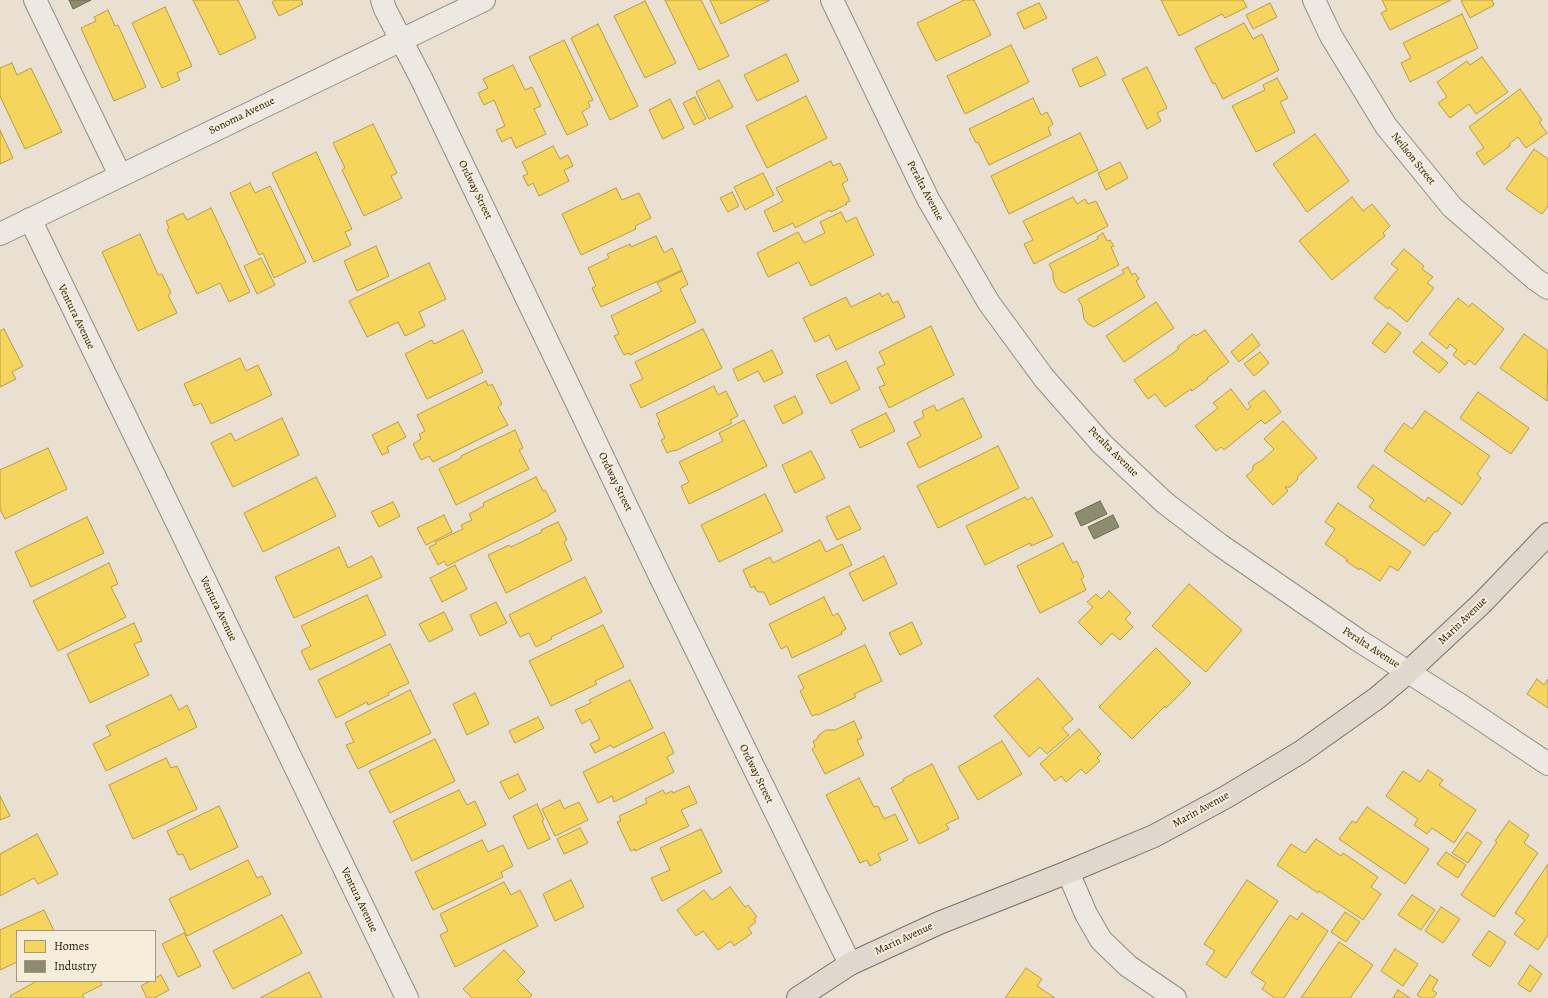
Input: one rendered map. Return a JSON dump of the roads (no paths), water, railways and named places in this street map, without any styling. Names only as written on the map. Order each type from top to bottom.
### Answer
[{"type":"main road","name":"Marin Avenue","points":[[798,998],[850,964],[939,923],[1154,836],[1226,797],[1308,747],[1377,698],[1408,672],[1482,603],[1548,534]]},
{"type":"street","points":[[36,0],[120,175]]},
{"type":"street","name":"Ordway Street","points":[[382,0],[385,9],[506,253],[662,579],[850,964]]},
{"type":"street","name":"Sonoma Avenue","points":[[0,234],[484,0]]},
{"type":"street","name":"Peralta Avenue","points":[[832,0],[928,199],[989,303],[1044,378],[1102,444],[1165,503],[1220,545],[1358,640],[1458,703],[1548,764]]},
{"type":"street","name":"Neilson Street","points":[[1314,0],[1331,36],[1386,126],[1452,207],[1535,279],[1548,288]]},
{"type":"street","name":"Ventura Avenue","points":[[30,219],[407,998]]},
{"type":"street","points":[[1068,872],[1086,914],[1101,940],[1128,966],[1175,998]]}]
